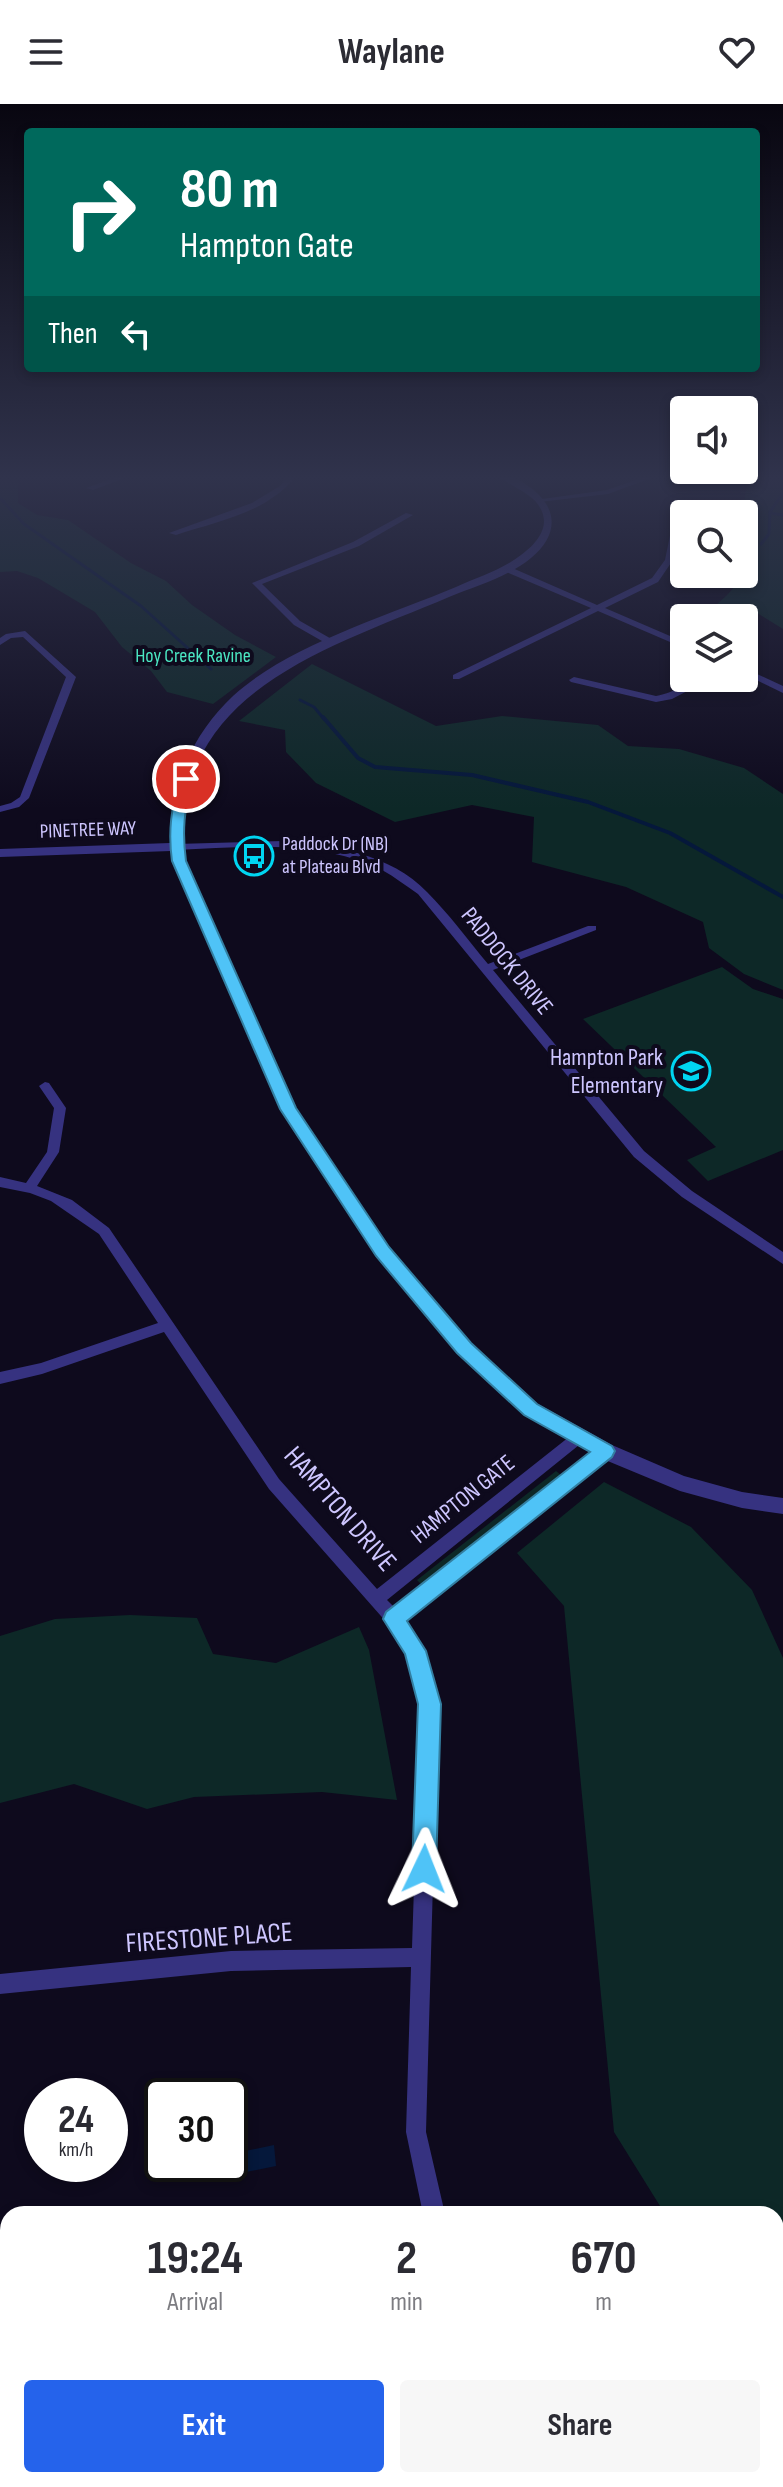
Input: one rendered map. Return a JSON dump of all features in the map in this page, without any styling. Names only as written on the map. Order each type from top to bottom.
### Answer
[{"type":"street","points":[[260,587],[297,623],[332,643]]},
{"type":"street","points":[[464,587],[332,643],[265,679],[222,714],[196,755],[178,807],[176,847],[181,866],[288,1109],[382,1251],[464,1348],[531,1409],[605,1451],[680,1483],[742,1500],[783,1506]]},
{"type":"street","points":[[550,587],[670,639]]},
{"type":"street","points":[[456,677],[646,587]]},
{"type":"street","points":[[0,642],[9,636],[25,634],[71,677],[24,798],[15,805],[0,809]]},
{"type":"street","points":[[758,678],[783,690]]},
{"type":"street","points":[[574,680],[656,699],[679,692]]},
{"type":"street","name":"PADDOCK DRIVE","points":[[176,847],[281,844],[340,852],[385,867],[422,892],[639,1154],[687,1194],[783,1259]]},
{"type":"street","name":"PINETREE WAY","points":[[0,853],[176,847]]},
{"type":"street","points":[[484,969],[592,928]]},
{"type":"street","points":[[30,1187],[53,1152],[60,1108],[45,1086]]},
{"type":"street","name":"HAMPTON DRIVE","points":[[0,1182],[30,1187],[66,1200],[104,1231],[274,1484],[378,1598],[415,1651],[429,1704],[416,2132],[432,2206]]},
{"type":"street","points":[[0,1378],[42,1368],[167,1325]]},
{"type":"street","name":"HAMPTON GATE","points":[[378,1598],[579,1437]]},
{"type":"street","name":"HAMPTON GATE","points":[[394,1619],[605,1451]]},
{"type":"street","name":"FIRESTONE PLACE","points":[[0,1984],[231,1961],[421,1957]]},
{"type":"green space","name":"Hoy Creek Ravine","points":[[53,587],[173,587],[235,635],[276,657],[213,704],[167,692],[151,671],[122,647],[95,612]]},
{"type":"green space","points":[[783,587],[783,629],[758,613],[758,604],[717,604],[733,588]]},
{"type":"green space","points":[[312,664],[436,726],[502,716],[598,725],[628,746],[679,749],[744,768],[783,794],[783,990],[744,974],[709,948],[703,922],[626,887],[532,862],[534,817],[472,805],[395,822],[316,783],[286,752],[285,730],[239,721]]},
{"type":"green space","name":"Hampton Park Elementary","points":[[722,967],[753,989],[783,999],[783,1150],[708,1181],[687,1160],[716,1147],[583,1019]]},
{"type":"green space","points":[[556,1471],[566,1479],[426,1589],[417,1580]]},
{"type":"green space","points":[[604,1482],[691,1527],[752,1590],[783,1658],[783,2206],[660,2206],[614,2132],[564,1606],[517,1553]]},
{"type":"green space","points":[[130,1615],[197,1618],[213,1654],[276,1663],[359,1627],[369,1650],[397,1800],[322,1792],[194,1797],[147,1809],[74,1784],[0,1803],[0,1636],[55,1619]]},
{"type":"water","points":[[274,2145],[276,2166],[248,2172],[248,2150]]},
{"type":"waterway","points":[[114,587],[141,606],[211,669]]},
{"type":"waterway","points":[[300,700],[314,707],[324,719]]},
{"type":"waterway","points":[[323,717],[358,758],[375,767],[472,775],[588,802],[670,833],[783,897]]},
{"type":"place","name":"Paddock Dr (NB) at Plateau Blvd","points":[[254,856]]},
{"type":"place","name":"Hampton Park Elementary","points":[[691,1071]]},
{"type":"route","points":[[186,779],[178,807],[176,847],[179,861],[288,1109],[382,1251],[464,1348],[531,1409],[605,1451],[394,1619],[415,1651],[429,1704],[424,1869]]}]
